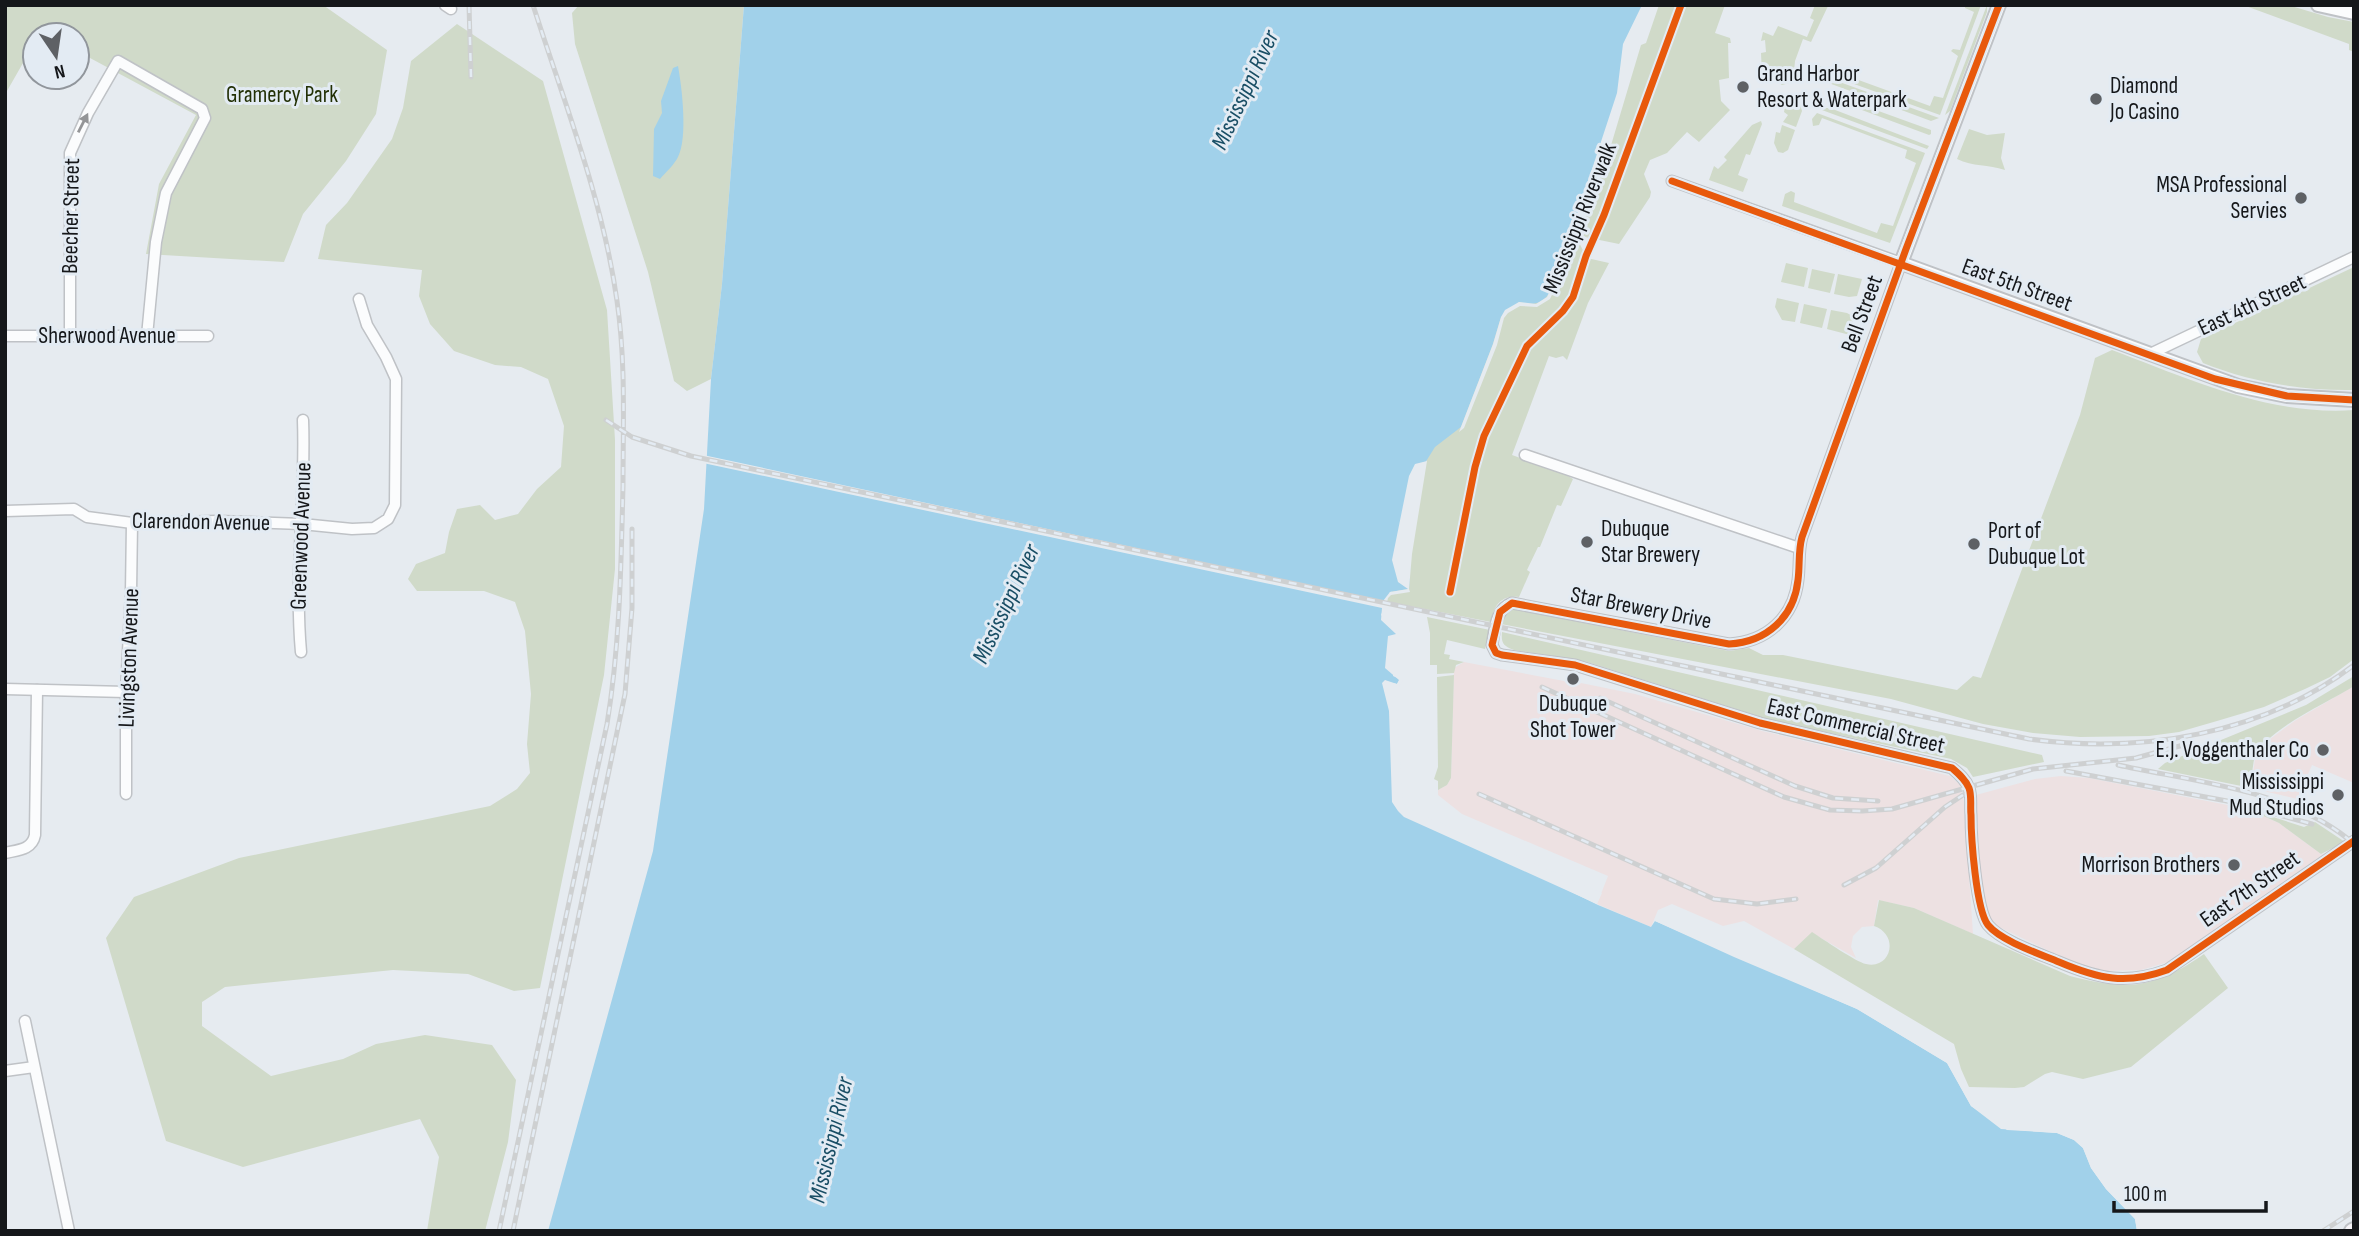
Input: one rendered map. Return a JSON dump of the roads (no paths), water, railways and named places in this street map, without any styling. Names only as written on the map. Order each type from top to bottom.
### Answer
[{"type":"street","name":"Bell Street","points":[[1768,634],[1784,618],[1796,591],[1799,548],[1901,263],[1999,5]]},
{"type":"street","points":[[2318,5],[2354,13]]},
{"type":"street","name":"Beecher Street","points":[[70,335],[70,153],[88,113],[118,61],[202,109],[205,118],[166,192],[156,242],[147,335]]},
{"type":"street","name":"East 5th Street","points":[[1672,181],[2216,379],[2261,391],[2312,399],[2354,400]]},
{"type":"street","name":"East 4th Street","points":[[2150,354],[2354,257]]},
{"type":"street","name":"Clarendon Avenue","points":[[5,511],[74,509],[87,517],[132,523],[218,521],[374,528],[388,519],[396,499],[396,379],[367,325],[359,299]]},
{"type":"street","name":"Sherwood Avenue","points":[[5,336],[208,336]]},
{"type":"street","name":"Greenwood Avenue","points":[[301,653],[297,609],[305,467],[303,420]]},
{"type":"street","points":[[1525,455],[1799,548]]},
{"type":"street","name":"Livingston Avenue","points":[[126,794],[126,692],[132,523]]},
{"type":"street","name":"Star Brewery Drive","points":[[1507,604],[1517,603],[1729,644],[1746,642],[1768,634]]},
{"type":"street","name":"East Commercial Street","points":[[1507,604],[1502,607],[1498,616],[1492,645],[1496,653],[1575,665],[1760,723],[1952,768],[1961,775],[1970,791],[1970,818],[1979,903],[1987,924],[1996,933],[2056,961],[2104,978],[2140,978],[2167,970]]},
{"type":"street","points":[[5,689],[126,692]]},
{"type":"street","points":[[5,853],[30,846],[35,835],[37,690]]},
{"type":"street","name":"East 7th Street","points":[[2167,970],[2354,841]]},
{"type":"street","points":[[25,1021],[69,1231]]},
{"type":"street","points":[[5,1072],[34,1067]]},
{"type":"water","name":"Mississippi River","points":[[744,5],[1656,5],[1626,79],[1574,240],[1554,288],[1542,301],[1531,304],[1519,302],[1501,317],[1461,427],[1435,447],[1425,463],[1413,521],[1409,589],[1390,592],[1381,615],[1397,634],[1393,676],[1400,679],[1397,684],[1392,683],[1398,797],[1408,812],[1598,905],[1651,927],[1655,921],[1857,1009],[1947,1063],[1971,1106],[2007,1130],[2057,1133],[2074,1140],[2083,1148],[2091,1168],[2106,1189],[2135,1219],[2137,1231],[548,1231],[653,851],[704,509],[711,379],[722,284]]},
{"type":"water","points":[[678,66],[683,138],[678,157],[660,179],[653,176],[654,129],[662,113],[661,101],[673,68]]},
{"type":"railway","points":[[469,5],[471,77]]},
{"type":"railway","points":[[499,1231],[607,724],[617,635],[623,486],[622,347],[611,263],[570,115],[533,5]]},
{"type":"railway","points":[[606,420],[632,437],[691,456],[2029,739],[2114,744],[2199,734],[2280,708],[2318,689],[2354,665]]},
{"type":"railway","points":[[513,1231],[625,694],[632,608],[632,529]]},
{"type":"railway","points":[[1542,687],[1784,797],[1830,810],[1892,809],[2033,769],[2136,758],[2187,744]]},
{"type":"railway","points":[[1600,698],[1795,786],[1833,798],[1878,801]]},
{"type":"railway","points":[[2118,765],[2210,783],[2273,800],[2330,826],[2354,844]]},
{"type":"railway","points":[[2066,771],[2227,801],[2312,824]]},
{"type":"railway","points":[[1479,794],[1714,899],[1757,904],[1796,899]]},
{"type":"railway","points":[[1844,885],[1876,868],[1945,807],[1963,795]]},
{"type":"railway","points":[[2323,1231],[2354,1211]]},
{"type":"place","name":"Grand Harbor Resort & Waterpark","points":[[1743,87]]},
{"type":"place","name":"Diamond Jo Casino","points":[[2096,99]]},
{"type":"place","name":"MSA Professional Servies","points":[[2301,198]]},
{"type":"place","name":"Dubuque Star Brewery","points":[[1587,542]]},
{"type":"place","name":"Port of Dubuque Lot","points":[[1974,544]]},
{"type":"place","name":"Dubuque Shot Tower","points":[[1573,679]]},
{"type":"place","name":"E.J. Voggenthaler Co","points":[[2323,750]]},
{"type":"place","name":"Mississippi Mud Studios","points":[[2338,795]]},
{"type":"place","name":"Morrison Brothers","points":[[2234,865]]},
{"type":"park label","name":"Gramercy Park","points":[[282,95]]}]
